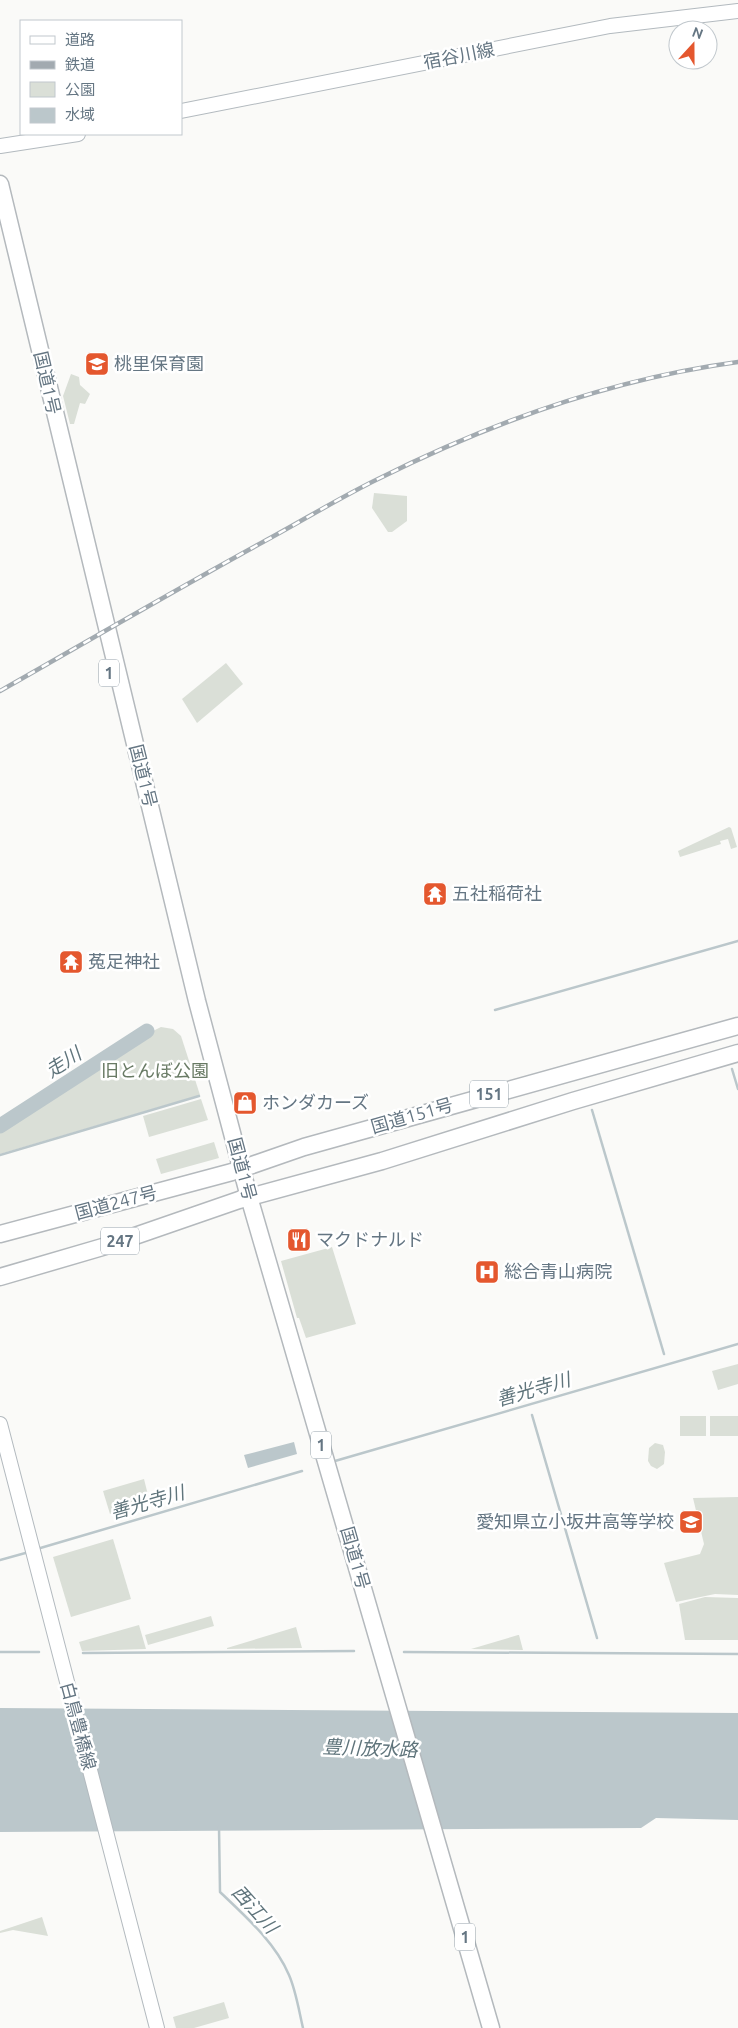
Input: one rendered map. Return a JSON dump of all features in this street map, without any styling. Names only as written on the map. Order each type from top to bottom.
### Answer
[{"type":"highway","name":"国道1号","points":[[0,184],[244,1198],[433,1846],[491,2028]]},
{"type":"highway","name":"国道1号","points":[[0,234],[39,383],[182,975],[237,1169]]},
{"type":"highway","name":"国道151号","points":[[237,1169],[448,1106],[558,1078],[738,1026]]},
{"type":"highway","name":"国道151号","points":[[244,1198],[382,1161],[520,1120],[573,1101],[738,1053]]},
{"type":"highway","name":"国道247号","points":[[0,1234],[237,1169]]},
{"type":"highway","name":"国道247号","points":[[0,1278],[106,1246],[244,1198]]},
{"type":"highway","name":"国道1号","points":[[433,1846],[479,2028]]},
{"type":"main road","name":"宿谷川線","points":[[182,112],[602,27],[738,11]]},
{"type":"main road","points":[[0,146],[72,135]]},
{"type":"main road","name":"白鳥豊橋線","points":[[0,1424],[157,2028]]},
{"type":"green space","points":[[71,374],[79,377],[80,385],[90,394],[85,404],[80,403],[74,424],[70,424],[63,396]]},
{"type":"green space","points":[[374,493],[407,496],[407,521],[392,532],[388,532],[372,508]]},
{"type":"green space","points":[[226,663],[243,684],[197,723],[182,699]]},
{"type":"green space","points":[[729,827],[737,847],[731,849],[728,839],[720,841],[721,844],[680,857],[678,851]]},
{"type":"green space","name":"旧とんぼ公園","points":[[161,1027],[173,1029],[181,1036],[200,1095],[0,1154],[0,1129]]},
{"type":"green space","points":[[201,1099],[208,1120],[149,1137],[143,1116]]},
{"type":"green space","points":[[214,1142],[219,1158],[161,1174],[156,1159]]},
{"type":"green space","points":[[332,1247],[356,1324],[306,1338],[299,1318],[297,1318],[281,1261]]},
{"type":"green space","points":[[738,1364],[738,1384],[718,1390],[712,1371]]},
{"type":"green space","points":[[680,1416],[706,1416],[706,1436],[680,1436]]},
{"type":"green space","points":[[710,1416],[738,1416],[738,1436],[710,1436]]},
{"type":"green space","points":[[655,1443],[663,1445],[665,1452],[664,1464],[657,1469],[651,1466],[648,1461],[649,1448]]},
{"type":"green space","points":[[144,1479],[150,1503],[110,1514],[103,1491]]},
{"type":"green space","points":[[738,1497],[738,1595],[715,1594],[676,1602],[664,1563],[700,1554],[704,1544],[693,1498]]},
{"type":"green space","points":[[113,1539],[131,1599],[71,1617],[53,1557]]},
{"type":"green space","points":[[705,1597],[738,1598],[738,1640],[685,1640],[679,1604]]},
{"type":"green space","points":[[211,1616],[214,1626],[148,1645],[145,1635]]},
{"type":"green space","points":[[139,1625],[146,1649],[82,1651],[79,1642]]},
{"type":"green space","points":[[296,1627],[302,1648],[227,1649],[227,1648]]},
{"type":"green space","points":[[518,1635],[523,1650],[471,1649]]},
{"type":"green space","points":[[42,1917],[48,1936],[13,1930],[0,1933],[0,1931]]},
{"type":"green space","points":[[224,2002],[229,2018],[194,2028],[176,2028],[173,2017]]},
{"type":"water","points":[[294,1442],[297,1454],[248,1468],[244,1455]]},
{"type":"water","name":"豊川放水路","points":[[0,1708],[738,1713],[738,1820],[656,1818],[641,1828],[0,1832]]},
{"type":"waterway","points":[[495,1010],[738,941]]},
{"type":"waterway","name":"走川","points":[[0,1126],[147,1031]]},
{"type":"waterway","points":[[732,1069],[738,1089]]},
{"type":"waterway","points":[[0,1155],[199,1096]]},
{"type":"waterway","points":[[592,1110],[664,1354]]},
{"type":"waterway","name":"善光寺川","points":[[335,1461],[738,1344]]},
{"type":"waterway","points":[[532,1415],[597,1638]]},
{"type":"waterway","name":"善光寺川","points":[[37,1549],[302,1471]]},
{"type":"waterway","name":"善光寺川","points":[[0,1560],[29,1552]]},
{"type":"waterway","points":[[83,1653],[354,1651]]},
{"type":"waterway","points":[[0,1652],[39,1652]]},
{"type":"waterway","points":[[404,1652],[738,1654]]},
{"type":"waterway","name":"西江川","points":[[219,1827],[220,1892],[259,1930],[276,1951],[294,1988],[303,2028]]},
{"type":"railway","points":[[0,691],[363,486],[421,458],[509,421],[598,391],[644,379],[738,362]]},
{"type":"place","name":"桃里保育園","points":[[97,364]]},
{"type":"place","name":"五社稲荷社","points":[[435,894]]},
{"type":"place","name":"菟足神社","points":[[71,962]]},
{"type":"place","name":"ホンダカーズ","points":[[245,1103]]},
{"type":"place","name":"マクドナルド","points":[[299,1240]]},
{"type":"place","name":"総合青山病院","points":[[487,1272]]},
{"type":"place","name":"愛知県立小坂井高等学校","points":[[691,1522]]}]
